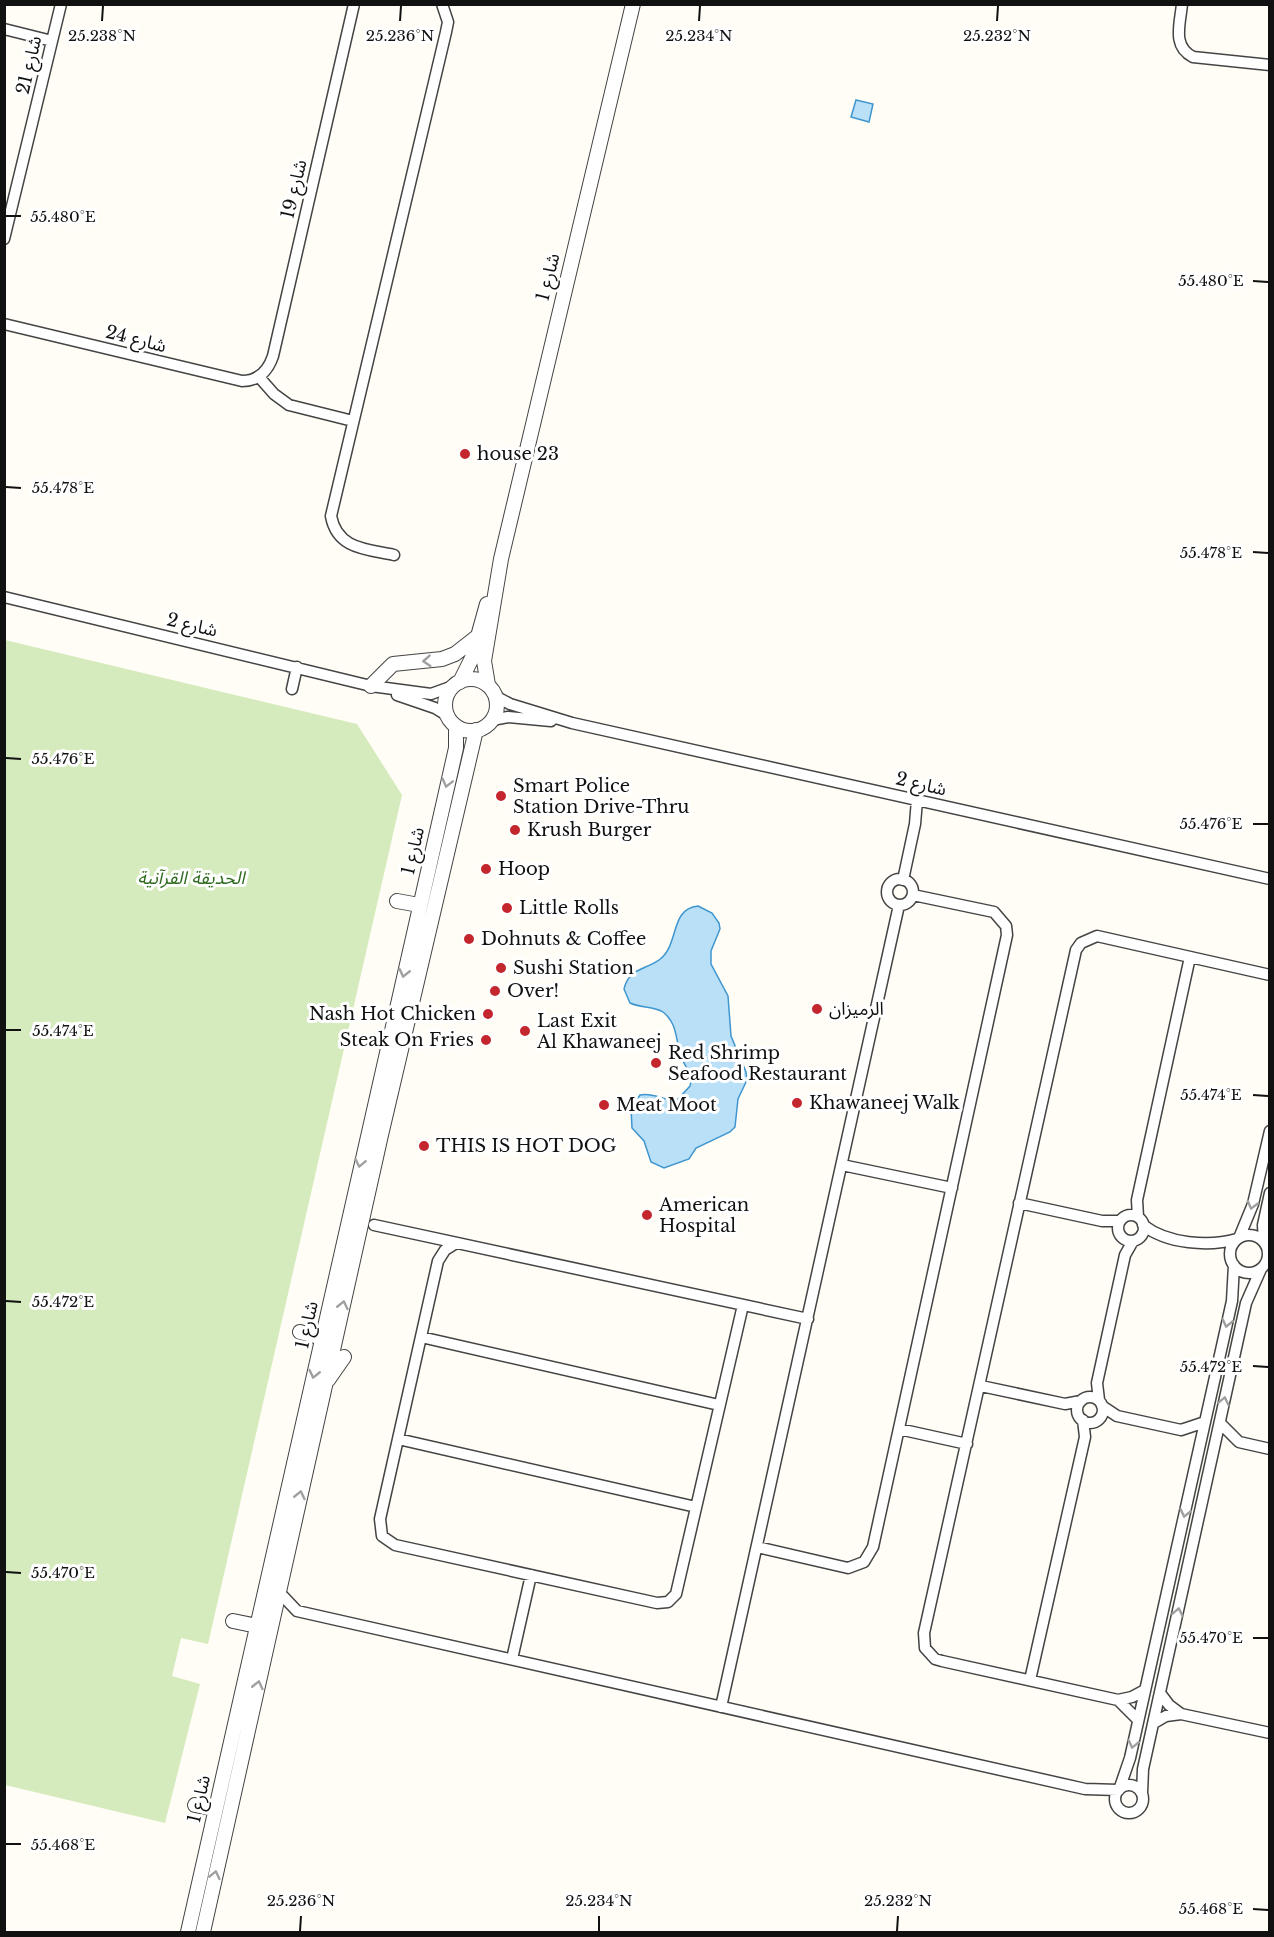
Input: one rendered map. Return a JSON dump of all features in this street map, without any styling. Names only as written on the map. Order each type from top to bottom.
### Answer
[{"type":"street","name":"شارع 21","points":[[4,239],[61,4]]},
{"type":"street","name":"شارع 19","points":[[259,377],[268,368],[273,356],[354,4]]},
{"type":"street","points":[[394,555],[349,545],[340,538],[333,527],[333,504],[446,32],[448,22],[442,4]]},
{"type":"street","name":"شارع 1","points":[[457,684],[469,668],[501,559],[633,4]]},
{"type":"street","points":[[1182,4],[1178,39],[1186,53],[1193,57],[1269,65]]},
{"type":"street","points":[[4,29],[52,41]]},
{"type":"street","name":"شارع 24","points":[[4,324],[242,381],[259,377]]},
{"type":"street","points":[[259,377],[273,394],[289,405],[353,421]]},
{"type":"street","name":"شارع 1","points":[[491,690],[484,661],[501,559]]},
{"type":"street","name":"شارع 2","points":[[4,597],[371,686],[429,705],[452,721]]},
{"type":"street","points":[[371,686],[393,664],[442,659],[455,654],[478,636]]},
{"type":"street","points":[[292,689],[297,667]]},
{"type":"street","points":[[471,679],[491,690],[497,709],[492,720],[476,730],[452,721],[446,700],[457,684],[471,679]]},
{"type":"street","name":"شارع 2","points":[[371,686],[431,694],[457,684]]},
{"type":"street","name":"شارع 2","points":[[491,690],[510,704],[565,722],[1269,879]]},
{"type":"street","name":"شارع 2","points":[[492,720],[508,717],[565,722]]},
{"type":"street","name":"شارع 1","points":[[188,1932],[456,748],[452,721]]},
{"type":"street","name":"شارع 1","points":[[202,1928],[476,730]]},
{"type":"street","points":[[903,880],[921,801]]},
{"type":"street","points":[[903,880],[911,885],[913,895],[908,903],[899,905],[891,902],[888,891],[894,881],[903,880]]},
{"type":"street","points":[[757,1547],[848,1568],[864,1562],[873,1547],[1007,935],[1006,926],[994,912],[913,895]]},
{"type":"street","points":[[397,901],[419,905]]},
{"type":"street","points":[[721,1707],[899,905]]},
{"type":"street","points":[[1145,1690],[1132,1697],[1118,1700],[935,1659],[925,1648],[924,1634],[981,1386],[1019,1203],[1076,950],[1081,943],[1097,936],[1269,975]]},
{"type":"street","points":[[1030,1680],[1089,1418],[1100,1403],[1097,1383],[1129,1237],[1141,1221],[1137,1200],[1190,957]]},
{"type":"street","points":[[1118,1806],[1116,1798],[1130,1758],[1234,1292],[1231,1251],[1253,1203],[1269,1131]]},
{"type":"street","points":[[842,1165],[952,1188]]},
{"type":"street","points":[[1084,1788],[1125,1812],[1135,1811],[1142,1803],[1143,1769],[1248,1294],[1264,1267],[1268,1254],[1263,1225],[1269,1193]]},
{"type":"street","points":[[1123,1218],[1137,1200]]},
{"type":"street","points":[[1019,1203],[1102,1221],[1129,1237],[1155,1233],[1206,1244],[1252,1235],[1267,1245]]},
{"type":"street","points":[[1123,1218],[1129,1237]]},
{"type":"street","points":[[1102,1221],[1123,1218],[1141,1221],[1155,1233]]},
{"type":"street","points":[[374,1225],[807,1319]]},
{"type":"street","points":[[429,1237],[438,1261]]},
{"type":"street","points":[[456,1243],[445,1250],[438,1261],[379,1525],[385,1540],[396,1545],[657,1603],[668,1602],[676,1594],[743,1305]]},
{"type":"street","points":[[1206,1244],[1246,1273],[1264,1267]]},
{"type":"street","points":[[300,1332],[322,1338]]},
{"type":"street","points":[[421,1338],[719,1405]]},
{"type":"street","points":[[326,1381],[337,1371],[344,1357]]},
{"type":"street","points":[[1084,1400],[1097,1383]]},
{"type":"street","points":[[981,1386],[1065,1404],[1089,1418],[1117,1416],[1181,1430],[1205,1422]]},
{"type":"street","points":[[1065,1404],[1084,1400],[1100,1403],[1117,1416]]},
{"type":"street","points":[[1084,1400],[1089,1418]]},
{"type":"street","points":[[1220,1423],[1239,1442],[1269,1449]]},
{"type":"street","points":[[898,1429],[968,1444]]},
{"type":"street","points":[[1181,1430],[1198,1451]]},
{"type":"street","points":[[398,1439],[696,1507]]},
{"type":"street","points":[[1214,1451],[1239,1442]]},
{"type":"street","points":[[512,1659],[531,1575]]},
{"type":"street","points":[[279,1592],[297,1611],[1084,1788],[1118,1790],[1134,1786],[1142,1793]]},
{"type":"street","points":[[272,1621],[297,1611]]},
{"type":"street","points":[[233,1621],[256,1626]]},
{"type":"street","points":[[1160,1693],[1168,1705],[1181,1713],[1269,1731]]},
{"type":"street","points":[[1118,1700],[1138,1720]]},
{"type":"street","points":[[1154,1723],[1166,1716],[1181,1713]]},
{"type":"street","points":[[195,1804],[215,1809]]},
{"type":"green space","name":"الحديقة القرآنية","points":[[5,640],[357,724],[402,795],[208,1644],[181,1638],[172,1676],[200,1684],[165,1823],[5,1785]]},
{"type":"water","points":[[856,100],[873,104],[869,122],[851,117]]},
{"type":"water","points":[[698,906],[712,913],[719,923],[720,929],[711,951],[711,964],[728,996],[731,1036],[747,1080],[738,1099],[735,1127],[730,1132],[696,1148],[689,1159],[664,1168],[651,1162],[644,1141],[632,1128],[631,1108],[640,1095],[677,1100],[690,1086],[691,1077],[682,1060],[674,1027],[668,1017],[659,1010],[630,1003],[624,989],[626,982],[634,973],[659,960],[666,953],[678,920],[689,909]]},
{"type":"place","name":"house 23","points":[[465,454]]},
{"type":"place","name":"Smart Police Station Drive-Thru","points":[[501,796]]},
{"type":"place","name":"Krush Burger","points":[[515,830]]},
{"type":"place","name":"Hoop","points":[[486,869]]},
{"type":"place","name":"Little Rolls","points":[[507,908]]},
{"type":"place","name":"Dohnuts & Coffee","points":[[469,939]]},
{"type":"place","name":"Sushi Station","points":[[501,968]]},
{"type":"place","name":"Over!","points":[[495,991]]},
{"type":"place","name":"الرميزان","points":[[817,1009]]},
{"type":"place","name":"Nash Hot Chicken","points":[[488,1014]]},
{"type":"place","name":"Last Exit Al Khawaneej","points":[[525,1031]]},
{"type":"place","name":"Steak On Fries","points":[[486,1040]]},
{"type":"place","name":"Red Shrimp Seafood Restaurant","points":[[656,1063]]},
{"type":"place","name":"Khawaneej Walk","points":[[797,1103]]},
{"type":"place","name":"Meat Moot","points":[[604,1105]]},
{"type":"place","name":"THIS IS HOT DOG","points":[[424,1146]]},
{"type":"place","name":"American Hospital","points":[[647,1215]]}]
